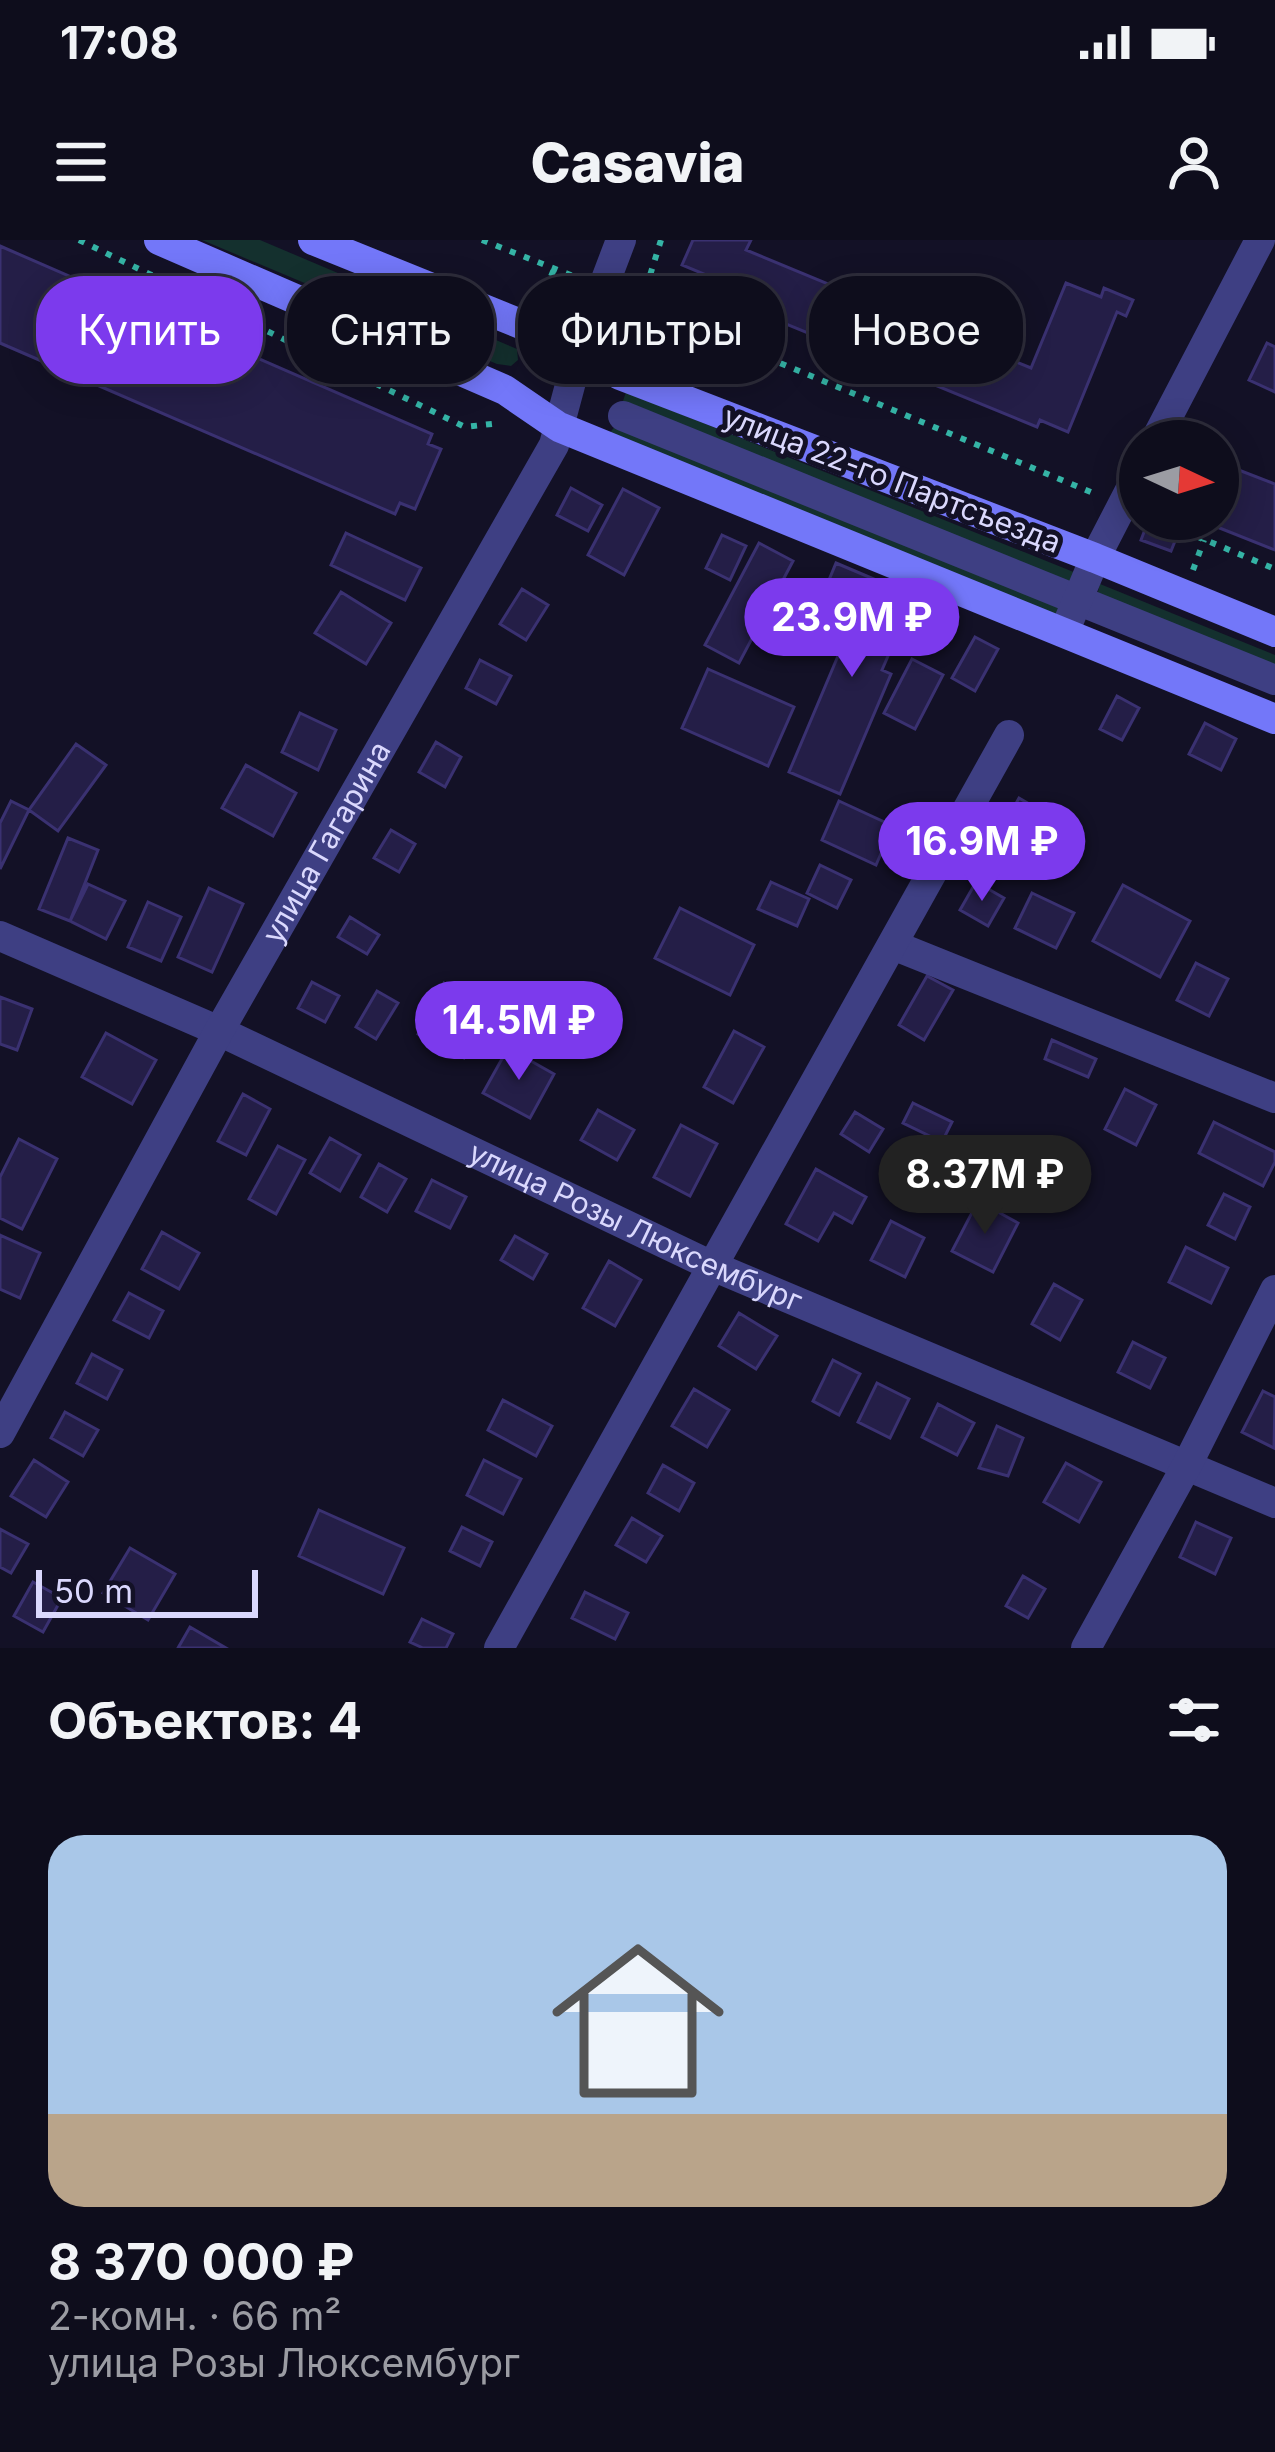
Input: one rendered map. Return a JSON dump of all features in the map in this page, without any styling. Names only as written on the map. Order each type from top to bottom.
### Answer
[{"type":"main road","points":[[159,240],[505,390],[559,427],[1275,719]]},
{"type":"main road","name":"улица 22-го Партсъезда","points":[[313,240],[518,323]]},
{"type":"main road","name":"улица 22-го Партсъезда","points":[[641,384],[1275,632]]},
{"type":"street","name":"улица Гагарина","points":[[608,276],[622,240]]},
{"type":"street","points":[[1167,420],[1260,240]]},
{"type":"street","name":"улица Гагарина","points":[[0,1433],[219,1030],[543,465],[570,384]]},
{"type":"street","points":[[623,416],[1275,680]]},
{"type":"street","points":[[1063,635],[1119,512]]},
{"type":"street","points":[[499,1648],[1009,735]]},
{"type":"street","name":"улица Розы Люксембург","points":[[0,936],[219,1030],[710,1264],[1275,1503]]},
{"type":"street","points":[[893,945],[1275,1098]]},
{"type":"street","points":[[1086,1648],[1187,1466],[1275,1290]]},
{"type":"path","points":[[80,240],[465,427],[500,423]]},
{"type":"path","points":[[482,240],[573,276]]},
{"type":"path","points":[[785,364],[1119,505]]},
{"type":"path","points":[[1205,540],[1275,569]]},
{"type":"green space","points":[[202,240],[260,240],[345,276],[288,276]]},
{"type":"green space","points":[[494,339],[517,349],[518,360],[511,366],[497,364]]},
{"type":"green space","points":[[626,392],[1081,575],[1076,591],[628,409],[623,401]]},
{"type":"green space","points":[[617,424],[1066,610],[1063,622],[607,436]]},
{"type":"green space","points":[[1100,584],[1275,655],[1275,672],[1096,599]]},
{"type":"building","points":[[693,240],[751,240],[746,250],[809,276],[809,333],[785,323],[785,276],[709,276],[682,265]]},
{"type":"building","points":[[0,246],[69,276],[36,276],[36,359],[0,343]]},
{"type":"building","points":[[1066,283],[1101,297],[1104,288],[1133,300],[1126,316],[1117,312],[1068,432],[1040,420],[1037,427],[932,384],[1023,384],[1023,365],[1031,368]]},
{"type":"building","points":[[1267,343],[1275,347],[1275,392],[1249,380]]},
{"type":"building","points":[[263,360],[287,371],[287,384],[317,384],[432,434],[428,444],[441,449],[415,509],[400,503],[395,514],[95,384],[263,384]]},
{"type":"building","points":[[1239,470],[1275,484],[1275,550],[1239,536]]},
{"type":"building","points":[[571,488],[602,505],[588,531],[557,515]]},
{"type":"building","points":[[623,489],[659,508],[624,575],[588,555]]},
{"type":"building","points":[[346,533],[421,568],[405,600],[331,565]]},
{"type":"building","points":[[722,535],[746,546],[730,580],[706,568]]},
{"type":"building","points":[[1141,540],[1175,540],[1171,551]]},
{"type":"building","points":[[759,543],[793,561],[739,663],[705,645]]},
{"type":"building","points":[[836,563],[914,596],[882,670],[891,674],[840,794],[789,772],[838,656],[847,660],[866,615],[822,597]]},
{"type":"building","points":[[522,589],[548,605],[526,640],[500,624]]},
{"type":"building","points":[[341,592],[391,623],[366,664],[315,633]]},
{"type":"building","points":[[975,637],[998,649],[975,691],[952,678]]},
{"type":"building","points":[[912,659],[943,675],[915,729],[884,713]]},
{"type":"building","points":[[480,660],[511,676],[496,704],[466,688]]},
{"type":"building","points":[[708,669],[794,707],[768,766],[682,728]]},
{"type":"building","points":[[1117,696],[1139,708],[1122,740],[1100,729]]},
{"type":"building","points":[[300,713],[336,730],[318,770],[282,752]]},
{"type":"building","points":[[1205,723],[1236,739],[1221,770],[1189,754]]},
{"type":"building","points":[[436,742],[461,757],[445,787],[419,772]]},
{"type":"building","points":[[76,744],[106,765],[58,831],[29,810]]},
{"type":"building","points":[[246,765],[296,793],[273,836],[222,808]]},
{"type":"building","points":[[1019,798],[1043,812],[1028,838],[1004,825]]},
{"type":"building","points":[[11,801],[29,810],[0,869],[0,823]]},
{"type":"building","points":[[839,801],[893,826],[876,865],[822,840]]},
{"type":"building","points":[[391,830],[415,844],[399,872],[374,858]]},
{"type":"building","points":[[68,838],[98,850],[70,921],[39,909]]},
{"type":"building","points":[[820,865],[851,880],[837,908],[807,893]]},
{"type":"building","points":[[771,882],[809,899],[797,926],[758,909]]},
{"type":"building","points":[[976,882],[1004,898],[988,926],[960,910]]},
{"type":"building","points":[[88,884],[125,901],[106,939],[70,921]]},
{"type":"building","points":[[1123,885],[1190,921],[1160,977],[1093,941]]},
{"type":"building","points":[[209,888],[243,904],[212,972],[178,957]]},
{"type":"building","points":[[1032,893],[1074,913],[1056,948],[1015,928]]},
{"type":"building","points":[[148,902],[181,917],[161,961],[128,947]]},
{"type":"building","points":[[680,908],[754,945],[730,995],[655,958]]},
{"type":"building","points":[[350,917],[379,935],[367,954],[338,937]]},
{"type":"building","points":[[1196,963],[1228,979],[1209,1016],[1177,1000]]},
{"type":"building","points":[[927,976],[953,990],[924,1040],[899,1025]]},
{"type":"building","points":[[312,982],[339,996],[325,1022],[298,1008]]},
{"type":"building","points":[[444,983],[490,1007],[464,1058],[418,1034]]},
{"type":"building","points":[[377,991],[398,1003],[376,1039],[356,1027]]},
{"type":"building","points":[[0,997],[32,1009],[17,1050],[0,1044]]},
{"type":"building","points":[[734,1031],[764,1047],[733,1103],[704,1087]]},
{"type":"building","points":[[106,1033],[156,1060],[132,1104],[82,1077]]},
{"type":"building","points":[[1052,1040],[1096,1059],[1088,1077],[1045,1059]]},
{"type":"building","points":[[508,1048],[554,1074],[530,1118],[483,1093]]},
{"type":"building","points":[[1125,1089],[1156,1105],[1136,1145],[1105,1129]]},
{"type":"building","points":[[243,1094],[270,1109],[246,1155],[218,1141]]},
{"type":"building","points":[[913,1103],[952,1122],[942,1142],[903,1123]]},
{"type":"building","points":[[598,1110],[634,1130],[617,1160],[581,1140]]},
{"type":"building","points":[[855,1112],[883,1129],[869,1152],[841,1134]]},
{"type":"building","points":[[1214,1122],[1275,1152],[1263,1186],[1199,1153]]},
{"type":"building","points":[[681,1125],[717,1144],[690,1196],[654,1177]]},
{"type":"building","points":[[330,1138],[360,1155],[340,1191],[310,1173]]},
{"type":"building","points":[[19,1139],[57,1159],[22,1229],[0,1218],[0,1177]]},
{"type":"building","points":[[278,1146],[305,1160],[276,1214],[249,1199]]},
{"type":"building","points":[[379,1164],[406,1179],[387,1212],[361,1197]]},
{"type":"building","points":[[816,1169],[866,1197],[852,1223],[834,1213],[818,1241],[786,1224]]},
{"type":"building","points":[[432,1180],[466,1197],[450,1228],[416,1211]]},
{"type":"building","points":[[1224,1194],[1250,1207],[1235,1239],[1208,1225]]},
{"type":"building","points":[[978,1201],[1018,1223],[993,1272],[952,1251]]},
{"type":"building","points":[[891,1221],[924,1238],[905,1277],[871,1260]]},
{"type":"building","points":[[162,1232],[199,1253],[179,1289],[142,1269]]},
{"type":"building","points":[[0,1235],[40,1253],[20,1298],[0,1289]]},
{"type":"building","points":[[515,1236],[547,1254],[533,1279],[501,1260]]},
{"type":"building","points":[[1186,1247],[1228,1268],[1211,1303],[1169,1282]]},
{"type":"building","points":[[609,1261],[641,1280],[615,1326],[583,1308]]},
{"type":"building","points":[[1054,1284],[1082,1300],[1060,1340],[1032,1324]]},
{"type":"building","points":[[129,1293],[163,1311],[149,1338],[114,1320]]},
{"type":"building","points":[[739,1313],[777,1336],[756,1369],[719,1346]]},
{"type":"building","points":[[1133,1342],[1165,1358],[1150,1388],[1118,1372]]},
{"type":"building","points":[[92,1354],[122,1370],[107,1399],[77,1383]]},
{"type":"building","points":[[833,1360],[860,1374],[839,1415],[813,1401]]},
{"type":"building","points":[[877,1383],[909,1399],[890,1438],[858,1422]]},
{"type":"building","points":[[694,1389],[729,1410],[707,1447],[672,1426]]},
{"type":"building","points":[[1263,1391],[1275,1397],[1274,1448],[1242,1432]]},
{"type":"building","points":[[503,1400],[552,1426],[536,1456],[488,1430]]},
{"type":"building","points":[[938,1404],[974,1423],[957,1455],[922,1437]]},
{"type":"building","points":[[65,1412],[98,1430],[83,1456],[51,1438]]},
{"type":"building","points":[[997,1426],[1023,1438],[1008,1476],[979,1468]]},
{"type":"building","points":[[34,1460],[68,1482],[46,1517],[11,1496]]},
{"type":"building","points":[[484,1460],[521,1479],[503,1514],[467,1495]]},
{"type":"building","points":[[1066,1463],[1101,1482],[1079,1522],[1044,1502]]},
{"type":"building","points":[[663,1465],[694,1483],[679,1511],[648,1493]]},
{"type":"building","points":[[319,1510],[404,1548],[383,1594],[299,1556]]},
{"type":"building","points":[[632,1518],[662,1536],[646,1562],[616,1545]]},
{"type":"building","points":[[1196,1522],[1231,1538],[1215,1574],[1180,1557]]},
{"type":"building","points":[[462,1527],[492,1542],[480,1566],[450,1551]]},
{"type":"building","points":[[0,1529],[28,1544],[11,1573],[0,1567]]},
{"type":"building","points":[[130,1548],[175,1574],[148,1620],[103,1593]]},
{"type":"building","points":[[1023,1576],[1045,1589],[1028,1618],[1006,1606]]},
{"type":"building","points":[[33,1582],[62,1598],[43,1632],[14,1616]]},
{"type":"building","points":[[585,1592],[628,1613],[615,1639],[572,1618]]},
{"type":"building","points":[[422,1619],[453,1634],[446,1648],[423,1648],[410,1642]]},
{"type":"building","points":[[190,1627],[226,1648],[178,1648]]}]
